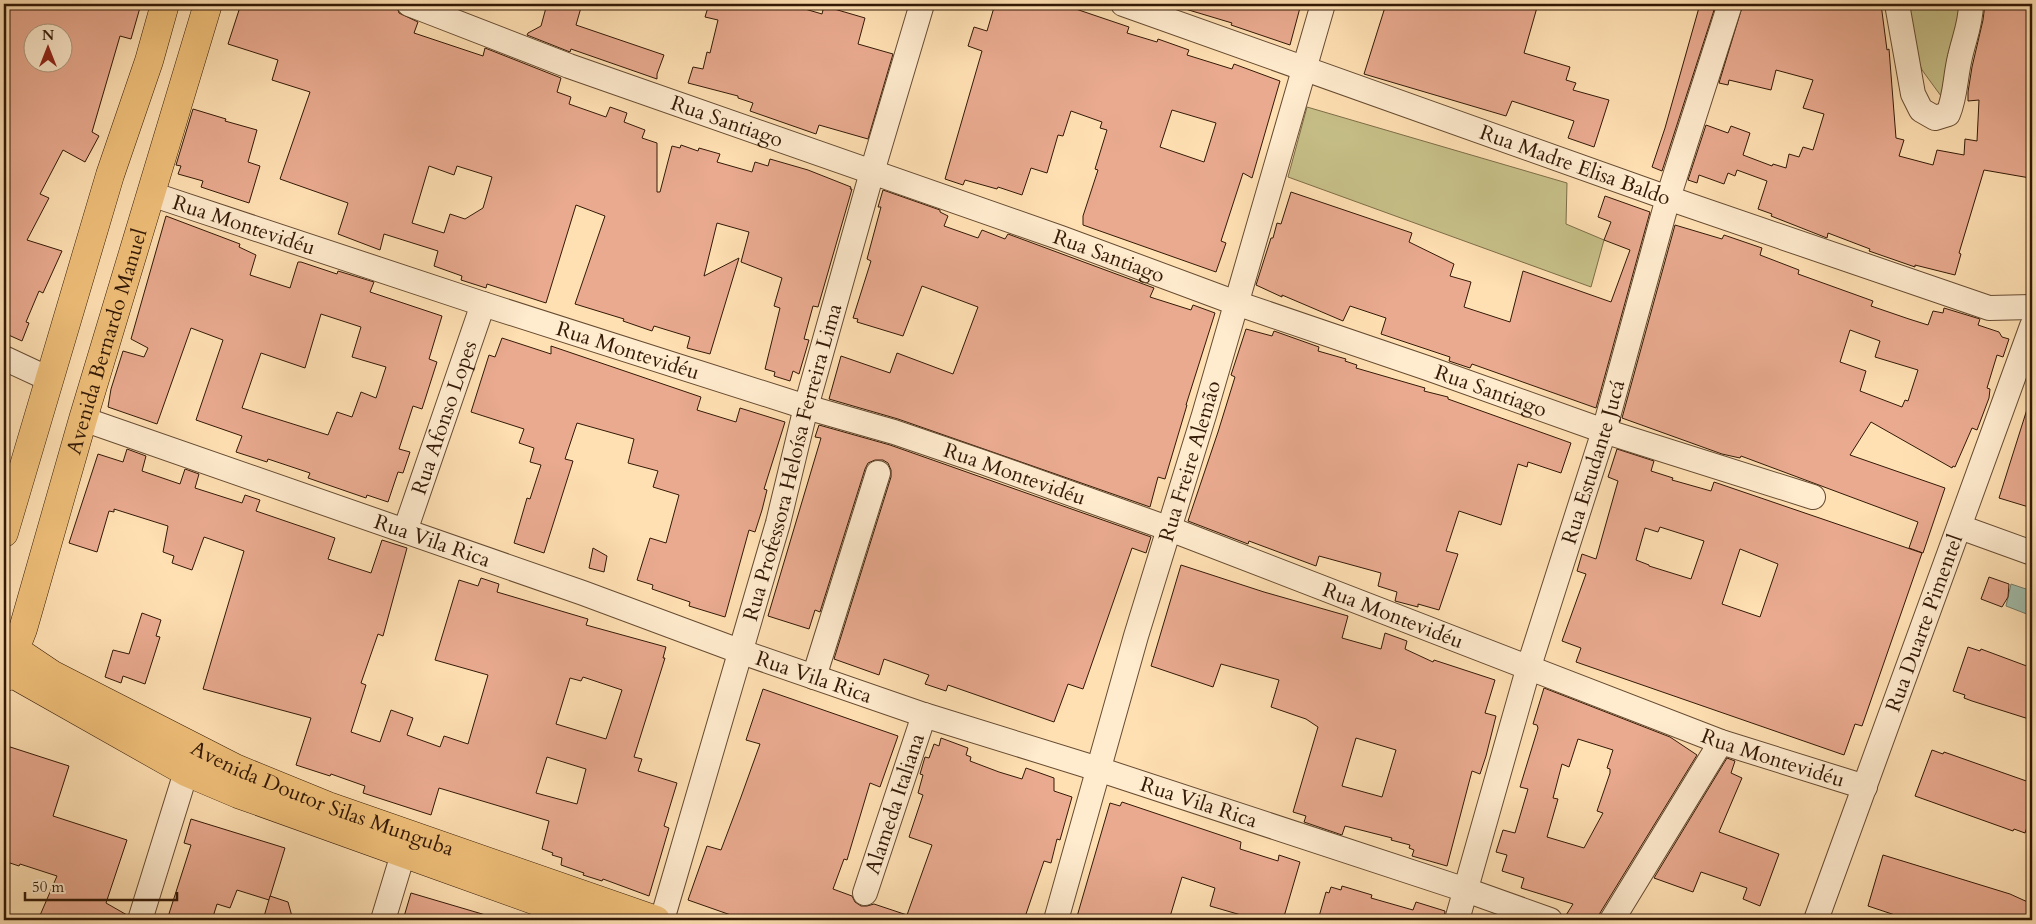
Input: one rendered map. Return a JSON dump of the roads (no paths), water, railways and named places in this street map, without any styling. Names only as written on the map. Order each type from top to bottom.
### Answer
[{"type":"main road","name":"Avenida Bernardo Manuel","points":[[4,533],[110,175],[149,61],[165,4]]},
{"type":"main road","name":"Avenida Bernardo Manuel","points":[[7,662],[23,629],[83,419],[208,4]]},
{"type":"main road","name":"Avenida Doutor Silas Munguba","points":[[7,662],[186,772],[238,794],[589,920]]},
{"type":"main road","name":"Avenida Doutor Silas Munguba","points":[[7,662],[53,675],[235,768],[328,806],[656,920]]},
{"type":"street","name":"Rua Santiago","points":[[410,4],[569,66],[1061,238],[1236,303],[1427,368],[1604,432],[1813,497]]},
{"type":"street","name":"Rua Professora Heloísa Ferreira Lima","points":[[662,920],[739,651],[778,524],[806,407],[872,172],[922,4]]},
{"type":"street","name":"Rua Madre Elisa Baldo","points":[[1123,4],[1668,198],[1989,308],[2032,307]]},
{"type":"street","name":"Rua Freire Alemão","points":[[1056,920],[1098,769],[1323,4]]},
{"type":"street","name":"Rua Estudante Jucá","points":[[1457,920],[1529,666],[1604,432],[1668,198],[1730,4]]},
{"type":"street","points":[[1897,4],[1912,94],[1921,110],[1935,118],[1948,114],[1954,99],[1956,75],[1968,31],[1971,4]]},
{"type":"street","name":"Rua Montevidéu","points":[[151,194],[483,304],[806,407],[894,432],[1170,529],[1529,666],[1721,742],[1865,787]]},
{"type":"street","name":"Rua Afonso Lopes","points":[[405,531],[483,304]]},
{"type":"street","name":"Rua Duarte Pimentel","points":[[1820,919],[1865,787],[2032,326]]},
{"type":"street","points":[[4,358],[50,379]]},
{"type":"street","name":"Rua Vila Rica","points":[[83,419],[583,593],[739,651],[924,715],[1098,769],[1466,890],[1550,920]]},
{"type":"street","points":[[814,677],[878,473]]},
{"type":"street","points":[[1960,527],[2032,553]]},
{"type":"street","name":"Alameda Italiana","points":[[865,893],[924,715]]},
{"type":"street","points":[[1612,920],[1721,742]]},
{"type":"street","points":[[140,920],[186,772]]},
{"type":"street","points":[[383,920],[403,854]]}]
